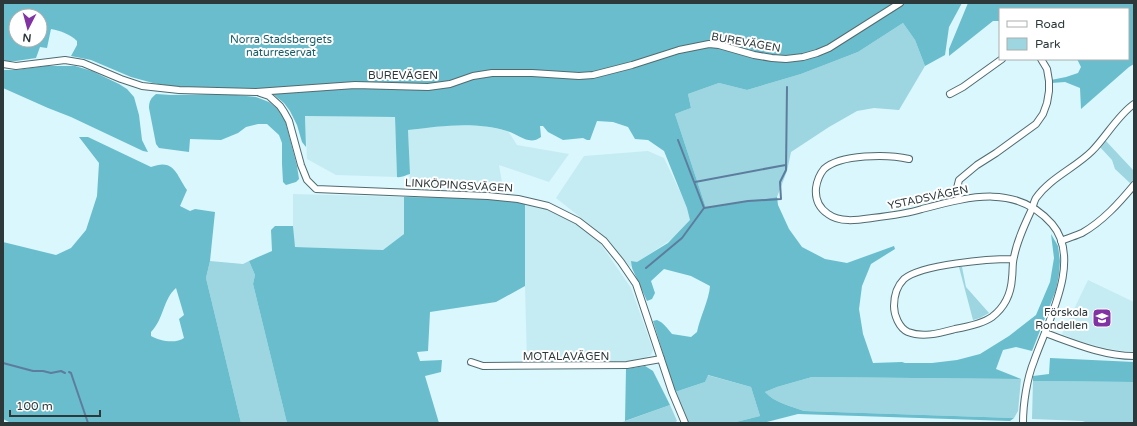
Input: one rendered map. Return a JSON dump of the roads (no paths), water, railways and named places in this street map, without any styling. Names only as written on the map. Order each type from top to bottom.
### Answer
[{"type":"street","name":"BUREVÄGEN","points":[[3,64],[16,66],[66,60],[83,63],[142,86],[179,90],[256,92],[355,85],[428,87],[450,84],[473,76],[492,73],[532,73],[579,76],[593,75],[632,65],[679,50],[709,44],[772,58],[786,59],[803,57],[817,53],[844,39],[900,3]]},
{"type":"street","points":[[950,94],[963,87],[1001,60]]},
{"type":"street","points":[[959,200],[957,188],[959,180],[977,165],[1031,128],[1043,114],[1047,103],[1049,81],[1047,69],[1042,60]]},
{"type":"street","name":"LINKÖPINGSVÄGEN","points":[[256,92],[269,96],[284,112],[289,121],[301,165],[307,180],[316,189],[518,198],[548,206],[578,221],[604,241],[636,284],[672,392],[685,423]]},
{"type":"street","points":[[1013,259],[990,259],[932,269],[911,275],[904,280],[895,292],[894,310],[897,320],[904,330],[913,334],[926,335],[976,324],[991,318],[1002,308],[1009,295],[1012,279],[1013,259],[1017,244],[1035,199],[1046,186],[1092,151],[1134,104]]},
{"type":"street","name":"YSTADSVÄGEN","points":[[909,159],[898,156],[869,157],[840,160],[830,164],[819,176],[816,192],[817,202],[822,210],[834,218],[855,220],[901,214],[968,197],[1001,197],[1018,200],[1033,206],[1045,216],[1057,230],[1062,241],[1064,263],[1062,283],[1059,296],[1029,376],[1026,390],[1023,423]]},
{"type":"street","points":[[1062,241],[1081,233],[1103,218],[1118,204],[1134,185]]},
{"type":"street","points":[[1045,333],[1108,354],[1134,356]]},
{"type":"street","name":"MOTALAVÄGEN","points":[[471,362],[483,366],[627,366],[661,359]]},
{"type":"waterway","points":[[704,208],[748,201],[781,199],[780,182],[786,170],[787,87]]},
{"type":"waterway","points":[[646,268],[682,238],[704,208],[678,140]]},
{"type":"waterway","points":[[695,182],[786,165]]},
{"type":"waterway","points":[[3,363],[33,371],[51,373],[61,371],[65,373]]},
{"type":"waterway","points":[[69,372],[71,373],[88,423]]},
{"type":"place","name":"Förskola Rondellen","points":[[1102,318]]},
{"type":"park label","name":"Norra Stadsbergets naturreservat","points":[[281,45]]}]
